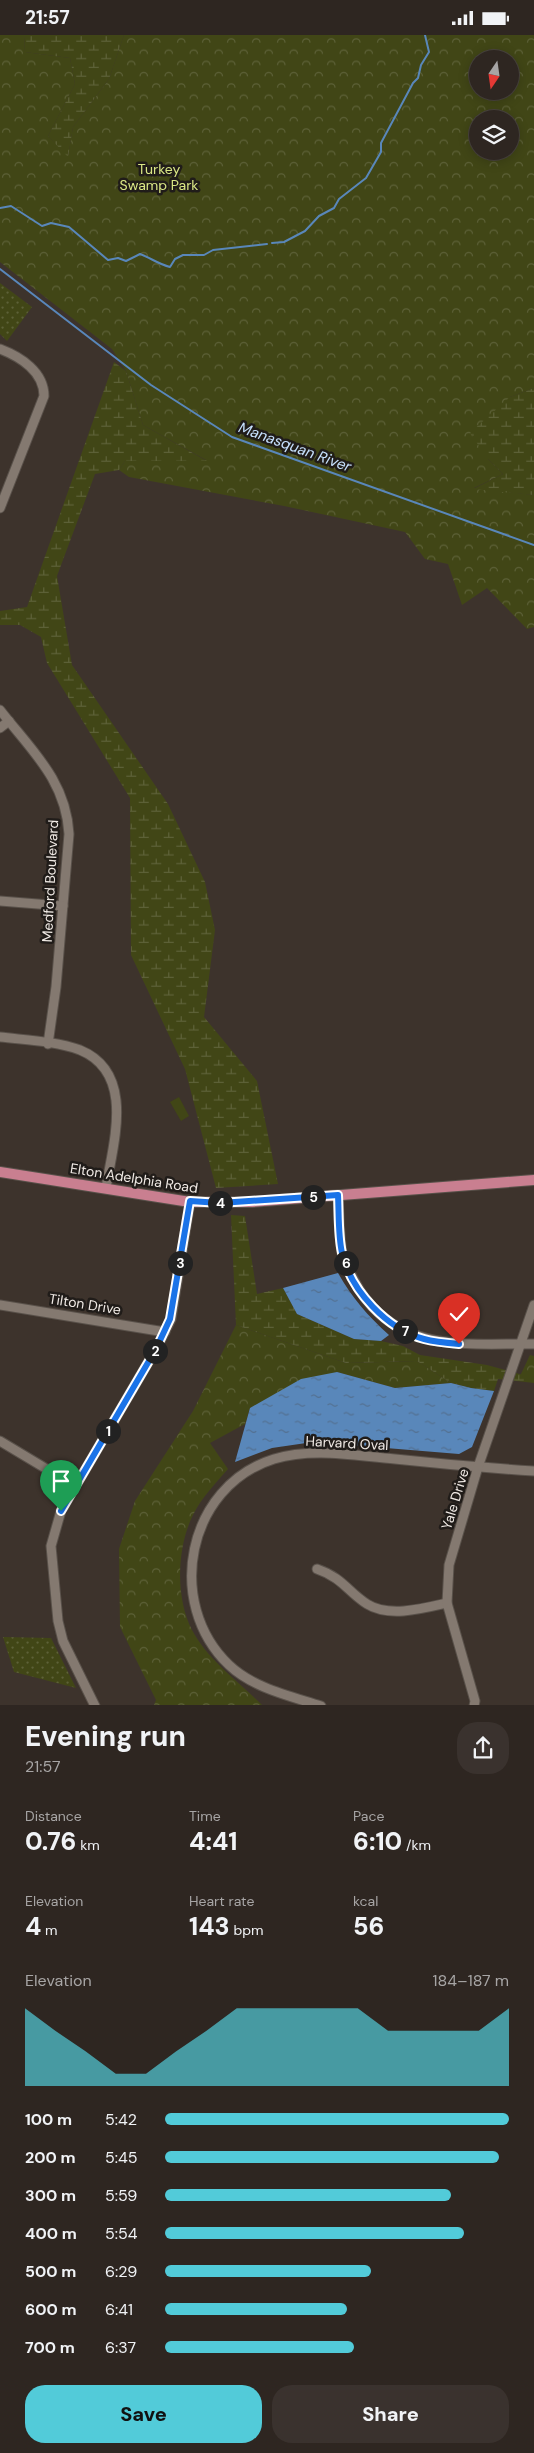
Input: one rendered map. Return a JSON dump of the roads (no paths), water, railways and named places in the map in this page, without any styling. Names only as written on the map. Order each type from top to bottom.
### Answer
[{"type":"main road","name":"Elton Adelphia Road","points":[[0,1172],[190,1201],[238,1202],[534,1180]]},
{"type":"street","points":[[0,349],[10,353],[36,372],[42,383],[44,396],[1,505]]},
{"type":"street","name":"Medford Boulevard","points":[[0,710],[51,774],[65,803],[69,834],[56,987],[48,1044]]},
{"type":"street","points":[[0,728],[9,721]]},
{"type":"street","points":[[0,901],[63,906]]},
{"type":"street","points":[[0,1037],[72,1048],[86,1053],[98,1062],[112,1082],[117,1095],[118,1113],[106,1188]]},
{"type":"street","points":[[338,1195],[342,1254],[354,1280],[367,1301],[389,1321],[407,1332],[425,1339],[459,1344],[534,1344]]},
{"type":"street","points":[[95,1705],[60,1633],[51,1559],[56,1522],[165,1332],[175,1298],[190,1201]]},
{"type":"street","name":"Tilton Drive","points":[[0,1305],[165,1332]]},
{"type":"street","name":"Yale Drive","points":[[474,1705],[475,1701],[448,1603],[449,1565],[478,1467],[534,1305]]},
{"type":"street","points":[[0,1441],[75,1486]]},
{"type":"street","name":"Harvard Oval","points":[[321,1705],[246,1679],[219,1654],[204,1632],[195,1607],[191,1567],[195,1543],[212,1506],[229,1486],[262,1463],[288,1456],[327,1453],[534,1471]]},
{"type":"street","points":[[317,1569],[334,1575],[368,1605],[392,1611],[415,1610],[448,1603]]},
{"type":"water","points":[[338,1273],[361,1306],[389,1335],[381,1341],[354,1339],[297,1314],[283,1288]]},
{"type":"water","points":[[337,1372],[395,1388],[451,1383],[494,1391],[472,1447],[459,1454],[313,1442],[272,1448],[235,1462],[250,1408],[301,1379]]},
{"type":"waterway","points":[[272,243],[284,242],[305,231],[319,216],[334,208],[339,199],[366,178],[381,152],[381,143],[413,83],[418,78],[421,65],[429,52],[425,35]]},
{"type":"waterway","points":[[0,208],[11,206],[42,226],[51,223],[69,227],[108,260],[118,258],[126,261],[140,254],[170,267],[175,259],[183,255],[204,255],[213,250],[267,244]]},
{"type":"waterway","name":"Manasquan River","points":[[0,269],[151,385],[232,437],[534,545]]},
{"type":"park label","name":"Turkey Swamp Park","points":[[159,177]]}]
